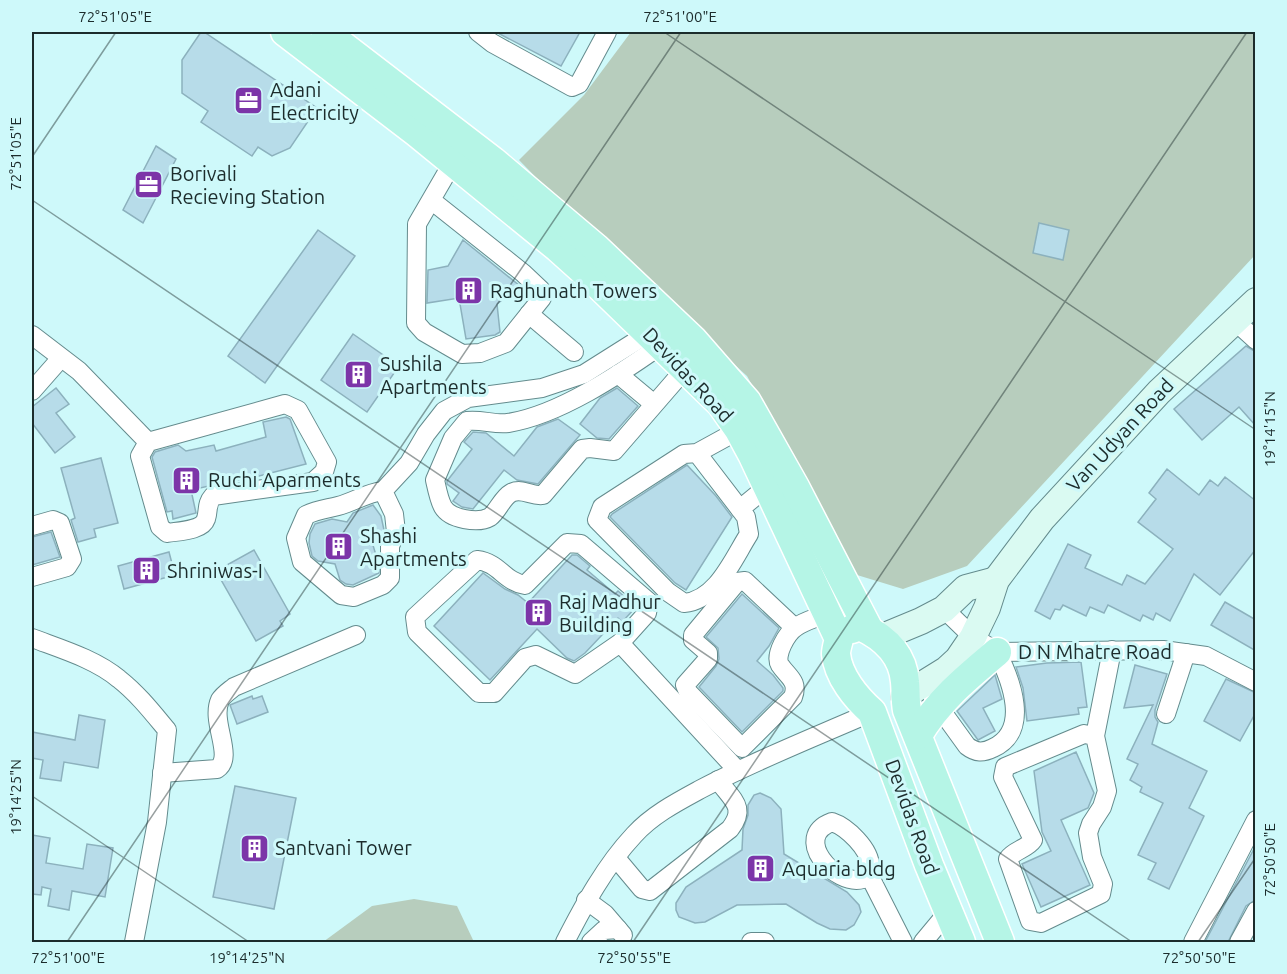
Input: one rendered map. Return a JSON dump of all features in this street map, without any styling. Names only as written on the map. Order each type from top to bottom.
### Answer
[{"type":"main road","name":"Devidas Road","points":[[285,32],[453,162],[558,248],[721,404],[739,430],[768,486],[839,639],[836,653],[843,674],[858,700],[872,712],[952,931]]},
{"type":"main road","name":"Devidas Road","points":[[325,32],[493,161],[596,248],[693,340],[747,402],[875,634],[890,644],[900,661],[905,680],[922,696],[907,710],[1000,942]]},
{"type":"main road","points":[[839,639],[847,630],[860,626],[875,634]]},
{"type":"main road","points":[[872,712],[881,712],[961,682],[997,652]]},
{"type":"street","points":[[478,32],[492,43],[572,87],[579,84],[607,32]]},
{"type":"street","points":[[431,200],[542,290],[542,298],[506,343],[480,353],[462,354],[424,332],[416,323],[417,224],[453,162]]},
{"type":"street","name":"Van Udyan Road","points":[[922,696],[958,659],[973,637],[987,608],[996,580],[1041,519],[1159,393],[1256,301]]},
{"type":"street","points":[[529,314],[574,352]]},
{"type":"street","points":[[1235,321],[1256,340]]},
{"type":"street","points":[[32,335],[78,371],[148,442]]},
{"type":"street","points":[[655,339],[618,374],[555,407],[505,423],[467,421],[453,438],[435,480],[444,509],[456,518],[477,520],[489,517],[511,493],[521,490],[536,496],[543,495],[582,449],[614,451],[685,369]]},
{"type":"street","points":[[383,491],[394,514],[396,532],[390,546],[390,578],[383,585],[354,597],[341,595],[302,562],[296,538],[306,515],[318,509],[338,507],[370,493],[383,491],[409,463],[426,434],[444,411],[468,398],[542,388],[584,374],[655,339]]},
{"type":"street","points":[[32,392],[61,358]]},
{"type":"street","points":[[618,374],[654,404]]},
{"type":"street","points":[[285,404],[298,410],[327,462],[324,472],[313,482],[213,496],[208,502],[206,520],[200,526],[167,533],[160,527],[140,456],[148,442],[285,404]]},
{"type":"street","points":[[697,453],[746,517],[749,534],[717,584],[704,598],[696,602],[684,603],[668,592],[597,520],[602,507],[684,454],[697,453],[739,430]]},
{"type":"street","points":[[740,509],[768,486]]},
{"type":"street","points":[[32,526],[53,519],[60,523],[72,559],[67,567],[32,577]]},
{"type":"street","points":[[567,543],[581,544],[649,602],[647,613],[620,643],[575,674],[536,655],[525,658],[494,693],[479,693],[417,632],[415,617],[477,560],[490,562],[514,583],[525,585],[567,543]]},
{"type":"street","points":[[875,634],[944,609],[966,588],[996,580]]},
{"type":"street","points":[[745,767],[742,748],[688,692],[685,685],[708,659],[708,653],[693,640],[693,635],[737,582],[745,581],[795,628]]},
{"type":"street","name":"D N Mhatre Road","points":[[944,609],[973,637],[997,652],[1163,650],[1206,656],[1256,682]]},
{"type":"street","points":[[742,748],[794,697],[795,682],[778,663],[778,654],[795,628],[827,613]]},
{"type":"street","points":[[162,773],[217,769],[223,765],[225,759],[217,719],[221,698],[234,687],[356,635]]},
{"type":"street","points":[[32,638],[80,657],[118,678],[144,702],[167,730],[157,822],[134,942]]},
{"type":"street","points":[[620,643],[745,767]]},
{"type":"street","points":[[1095,736],[1084,734],[1005,767],[1003,777],[1033,840],[1011,854],[1008,859],[1030,921],[1041,923],[1101,894],[1103,884],[1092,857],[1088,833],[1102,807],[1107,790],[1095,736],[1112,650]]},
{"type":"street","points":[[922,696],[974,752],[985,752],[1002,744],[1012,730],[1016,702],[997,652]]},
{"type":"street","points":[[1166,714],[1186,653]]},
{"type":"street","points":[[565,942],[594,906],[616,858],[634,834],[666,808],[745,767],[872,712]]},
{"type":"street","points":[[616,858],[642,889],[650,891],[730,829],[738,818],[738,809],[718,780]]},
{"type":"street","points":[[1193,942],[1256,820]]},
{"type":"street","points":[[868,873],[903,942]]},
{"type":"street","points":[[594,906],[609,934]]},
{"type":"street","points":[[1239,942],[1256,911]]},
{"type":"street","points":[[923,942],[952,931]]},
{"type":"street","points":[[751,942],[765,942]]},
{"type":"green space","points":[[631,32],[1255,32],[1255,255],[967,566],[903,589],[857,575],[747,376],[601,244],[519,160],[584,95]]},
{"type":"green space","points":[[414,899],[457,906],[474,942],[323,942],[372,906]]},
{"type":"building","name":"Adani Electricity","points":[[201,32],[317,108],[290,148],[272,156],[258,147],[252,156],[201,122],[208,111],[182,93],[182,60]]},
{"type":"building","points":[[496,32],[580,32],[561,66]]},
{"type":"building","name":"Borivali Recieving Station","points":[[156,146],[176,159],[143,223],[123,210]]},
{"type":"building","points":[[1039,223],[1069,230],[1063,260],[1033,253]]},
{"type":"building","points":[[318,230],[355,256],[265,383],[228,356]]},
{"type":"building","name":"Raghunath Towers","points":[[463,240],[520,286],[497,304],[500,332],[495,335],[466,339],[459,298],[427,303],[428,270],[448,266]]},
{"type":"building","name":"Sushila Apartments","points":[[353,334],[399,366],[367,412],[321,380]]},
{"type":"building","points":[[1246,346],[1256,352],[1256,426],[1239,407],[1202,440],[1174,409]]},
{"type":"building","points":[[56,388],[69,404],[56,413],[75,437],[55,453],[32,423],[32,407]]},
{"type":"building","points":[[617,388],[638,406],[609,439],[597,438],[580,424],[600,398]]},
{"type":"building","points":[[286,417],[290,419],[306,464],[191,490],[196,513],[173,519],[172,511],[167,512],[152,457],[155,452],[178,445],[186,451],[214,445],[216,451],[266,437],[263,422]]},
{"type":"building","points":[[558,419],[580,435],[538,484],[517,480],[504,470],[473,509],[462,507],[453,501],[459,493],[447,484],[447,481],[472,449],[464,442],[473,432],[486,433],[514,456],[537,427]]},
{"type":"building","points":[[101,458],[118,523],[94,529],[96,537],[78,542],[71,520],[75,518],[61,468]]},
{"type":"building","points":[[687,465],[732,517],[686,590],[675,583],[610,517]]},
{"type":"building","points":[[1167,469],[1199,495],[1210,480],[1218,486],[1225,477],[1256,501],[1256,549],[1220,595],[1194,574],[1170,621],[1156,613],[1153,620],[1143,615],[1140,621],[1108,605],[1104,613],[1090,607],[1086,616],[1063,605],[1060,610],[1055,609],[1050,619],[1035,611],[1068,544],[1091,555],[1085,568],[1122,585],[1127,575],[1145,584],[1173,549],[1138,522],[1156,499],[1149,493]]},
{"type":"building","name":"Shashi Apartments","points":[[373,505],[381,516],[384,530],[382,537],[372,542],[379,573],[353,585],[346,584],[340,580],[335,564],[318,561],[312,556],[309,543],[310,534],[315,524],[332,519],[347,522],[353,513]]},
{"type":"building","points":[[51,532],[60,557],[32,565],[32,537]]},
{"type":"building","points":[[254,550],[290,614],[280,621],[283,626],[256,641],[216,571]]},
{"type":"building","name":"Shriniwas-I","points":[[169,552],[175,575],[124,589],[118,566]]},
{"type":"building","name":"Raj Madhur Building","points":[[572,555],[577,555],[590,566],[587,570],[615,594],[618,591],[636,607],[622,622],[618,618],[585,653],[574,661],[567,658],[537,629],[490,680],[434,626],[483,573],[528,603]]},
{"type":"building","points":[[742,594],[779,628],[757,661],[773,675],[783,691],[742,732],[699,687],[719,659],[718,648],[706,637]]},
{"type":"building","points":[[1225,602],[1256,620],[1256,651],[1211,625]]},
{"type":"building","points":[[1081,662],[1087,707],[1078,708],[1079,714],[1027,721],[1023,688],[1016,667]]},
{"type":"building","points":[[1135,665],[1167,674],[1155,710],[1158,722],[1152,744],[1207,771],[1189,808],[1204,816],[1169,889],[1148,879],[1156,863],[1138,855],[1163,803],[1140,792],[1142,787],[1130,780],[1138,764],[1127,759],[1153,705],[1124,708]]},
{"type":"building","points":[[995,675],[1002,699],[983,708],[995,731],[978,740],[957,711]]},
{"type":"building","points":[[1226,679],[1256,693],[1256,712],[1240,741],[1204,721]]},
{"type":"building","points":[[252,696],[253,699],[262,696],[268,712],[237,724],[230,705]]},
{"type":"building","points":[[79,715],[105,720],[98,768],[64,762],[61,781],[40,778],[43,760],[32,758],[32,732],[75,740]]},
{"type":"building","points":[[1076,752],[1094,793],[1088,808],[1061,820],[1090,885],[1041,907],[1022,864],[1051,851],[1042,832],[1034,771]]},
{"type":"building","name":"Santvani Tower","points":[[235,786],[296,798],[274,909],[213,897]]},
{"type":"building","name":"Aquaria bldg","points":[[760,793],[771,798],[781,809],[784,854],[847,892],[859,905],[861,912],[854,925],[846,930],[830,929],[786,904],[737,905],[705,922],[695,923],[679,917],[676,903],[686,887],[742,850],[748,805],[754,795]]},
{"type":"building","points":[[32,835],[50,838],[46,863],[83,869],[87,844],[113,848],[105,897],[72,891],[69,910],[48,906],[51,889],[42,887],[41,895],[32,894]]},
{"type":"building","points":[[1256,845],[1255,900],[1246,906],[1228,942],[1205,942]]},
{"type":"place","name":"Adani Electricity","points":[[249,101]]},
{"type":"place","name":"Borivali Recieving Station","points":[[149,185]]},
{"type":"place","name":"Raghunath Towers","points":[[469,291]]},
{"type":"place","name":"Sushila Apartments","points":[[359,375]]},
{"type":"place","name":"Ruchi Aparments","points":[[187,480]]},
{"type":"place","name":"Shashi Apartments","points":[[339,547]]},
{"type":"place","name":"Shriniwas-I","points":[[146,571]]},
{"type":"place","name":"Raj Madhur Building","points":[[538,613]]},
{"type":"place","name":"Santvani Tower","points":[[254,848]]},
{"type":"place","name":"Aquaria bldg","points":[[761,869]]}]
